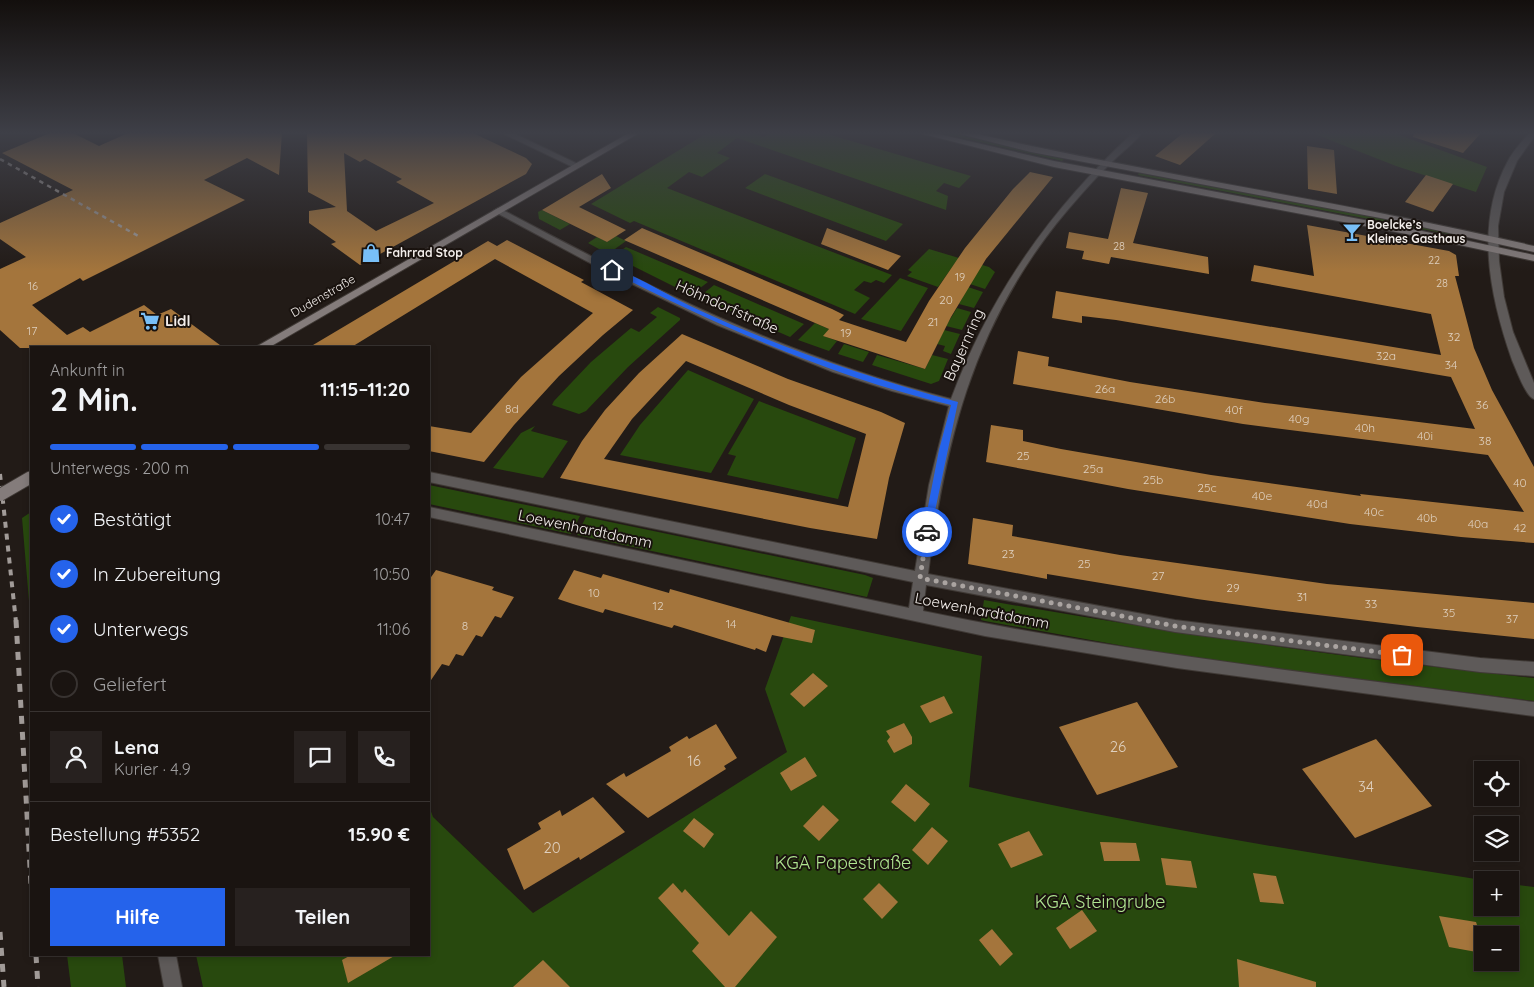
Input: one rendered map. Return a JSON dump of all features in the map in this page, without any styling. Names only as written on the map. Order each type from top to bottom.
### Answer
[{"type":"main road","name":"Dudenstraße","points":[[262,346],[555,179]]},
{"type":"main road","points":[[1135,179],[1494,245],[1534,250]]},
{"type":"main road","points":[[1178,179],[1494,245],[1534,258]]},
{"type":"main road","points":[[0,495],[30,478]]},
{"type":"street","name":"Bayernring","points":[[915,616],[935,485],[956,404],[981,341],[1020,270],[1058,215],[1091,179]]},
{"type":"street","points":[[1504,179],[1495,210],[1493,262],[1498,297],[1510,340],[1534,395]]},
{"type":"street","name":"Höhndorfstraße","points":[[498,211],[666,297],[736,329],[862,376],[956,404]]},
{"type":"street","name":"Loewenhardtdamm","points":[[430,477],[920,578],[1175,626],[1470,663],[1534,669]]},
{"type":"street","name":"Loewenhardtdamm","points":[[430,512],[984,630],[1177,662],[1534,709]]},
{"type":"street","points":[[167,956],[173,987]]},
{"type":"green space","points":[[632,179],[679,179],[667,188],[892,275],[884,283],[876,280],[871,283],[864,281],[854,290],[870,298],[855,314],[634,221],[630,223],[591,204]]},
{"type":"green space","points":[[758,179],[779,179],[903,224],[886,241],[745,188]]},
{"type":"green space","points":[[856,179],[968,179],[959,188],[944,183],[936,191],[948,196],[946,210]]},
{"type":"green space","points":[[1159,179],[1171,179],[1416,225],[1453,233],[1453,235]]},
{"type":"green space","points":[[1436,179],[1482,179],[1476,192]]},
{"type":"green space","points":[[542,210],[570,224],[560,230],[539,219],[538,212]]},
{"type":"green space","points":[[616,236],[626,241],[608,254],[588,243],[597,237],[607,242]]},
{"type":"green space","points":[[626,247],[708,282],[691,295],[613,256]]},
{"type":"green space","points":[[929,249],[989,267],[995,272],[985,289],[970,284],[955,263],[938,287],[907,276],[912,272],[908,270]]},
{"type":"green space","points":[[900,278],[928,288],[901,331],[861,319]]},
{"type":"green space","points":[[714,285],[804,324],[790,337],[699,297]]},
{"type":"green space","points":[[968,287],[983,292],[974,308],[959,304]]},
{"type":"green space","points":[[658,307],[680,318],[680,320],[628,367],[586,411],[579,414],[552,405],[591,362],[631,328],[639,332],[657,317],[650,313]]},
{"type":"green space","points":[[957,308],[971,312],[962,330],[946,326]]},
{"type":"green space","points":[[815,323],[829,329],[824,336],[837,341],[829,351],[798,340]]},
{"type":"green space","points":[[944,330],[960,334],[951,354],[943,351],[945,346],[937,344]]},
{"type":"green space","points":[[844,344],[869,352],[863,362],[838,354]]},
{"type":"green space","points":[[877,355],[925,369],[932,355],[948,359],[939,381],[931,384],[872,365]]},
{"type":"green space","points":[[688,370],[754,399],[711,473],[620,455],[640,425]]},
{"type":"green space","points":[[759,401],[856,438],[838,499],[727,475],[736,456],[728,454]]},
{"type":"green space","points":[[535,426],[531,431],[568,441],[543,478],[493,468],[521,433]]},
{"type":"green space","points":[[430,485],[580,516],[571,534],[430,504]]},
{"type":"green space","points":[[30,513],[30,613],[22,518]]},
{"type":"green space","points":[[586,517],[873,578],[867,597],[577,535]]},
{"type":"green space","points":[[984,600],[1258,644],[1534,678],[1534,701],[1185,657],[985,621],[981,620]]},
{"type":"green space","name":"KGA Papestraße","points":[[791,616],[982,656],[969,787],[1161,826],[1474,879],[1474,916],[1519,916],[1519,885],[1534,887],[1534,987],[203,987],[196,956],[430,956],[430,809],[433,817],[533,913],[787,752],[765,689]]},
{"type":"green space","points":[[67,956],[122,956],[126,987],[71,987]]},
{"type":"building","points":[[52,179],[206,179],[204,180],[245,200],[83,281],[80,278],[32,305],[67,335],[83,327],[90,332],[144,305],[157,315],[171,309],[221,346],[30,346],[30,348],[20,348],[0,330],[0,269],[26,257],[0,239],[0,223],[73,190]]},
{"type":"building","points":[[308,179],[345,179],[347,211],[376,231],[434,203],[396,182],[402,179],[517,179],[360,265],[331,244],[336,242],[309,223],[309,211],[336,207],[308,192]]},
{"type":"building","points":[[594,179],[605,179],[611,188],[579,207],[626,230],[607,242],[542,210]]},
{"type":"building","points":[[1023,179],[1051,179],[986,259],[951,317],[925,369],[823,336],[829,329],[624,240],[642,228],[844,315],[839,320],[906,342],[929,301],[965,248]]},
{"type":"building","points":[[1308,179],[1336,179],[1337,194],[1308,189]]},
{"type":"building","points":[[1423,179],[1438,179],[1453,184],[1433,212],[1405,202]]},
{"type":"building","points":[[1121,188],[1148,193],[1133,243],[1208,257],[1209,274],[1111,257],[1109,264],[1082,259],[1084,251],[1066,248],[1069,232],[1108,239]]},
{"type":"building","points":[[1307,225],[1449,251],[1456,255],[1459,276],[1455,276],[1474,348],[1492,390],[1534,467],[1534,543],[1461,537],[1350,524],[1128,489],[986,462],[991,425],[1023,430],[1023,441],[1211,475],[1361,496],[1360,494],[1524,512],[1488,455],[1243,424],[1013,384],[1018,351],[1049,357],[1048,366],[1130,382],[1265,403],[1475,429],[1451,377],[1116,320],[1082,316],[1082,323],[1052,318],[1056,291],[1441,355],[1431,314],[1251,281],[1254,265],[1314,276]]},
{"type":"building","points":[[827,228],[901,256],[888,270],[821,244]]},
{"type":"building","points":[[507,240],[584,280],[581,282],[633,310],[559,376],[514,425],[484,462],[430,451],[430,426],[471,433],[521,377],[593,313],[495,259],[353,346],[311,346],[488,241],[497,246]]},
{"type":"building","points":[[682,334],[788,379],[881,412],[905,423],[889,478],[877,539],[810,528],[560,478],[582,441],[605,410],[639,373]],"holes":[[[686,361],[789,405],[866,434],[848,507],[604,459],[632,419]]]},
{"type":"building","points":[[973,518],[1013,525],[1012,536],[1120,555],[1327,584],[1534,603],[1534,639],[1276,610],[1047,574],[1047,579],[968,564]]},
{"type":"building","points":[[436,570],[494,587],[492,590],[514,597],[501,618],[495,616],[482,637],[476,635],[463,656],[456,654],[449,666],[442,664],[430,682],[430,579]]},
{"type":"building","points":[[574,570],[601,578],[603,574],[669,593],[670,589],[815,630],[812,643],[772,635],[766,652],[674,625],[672,628],[605,609],[603,613],[558,599]]},
{"type":"building","points":[[813,673],[828,686],[804,707],[790,694]]},
{"type":"building","points":[[944,696],[953,713],[930,723],[920,706]]},
{"type":"building","points":[[1137,702],[1178,767],[1097,795],[1059,727]]},
{"type":"building","points":[[904,723],[912,737],[912,744],[894,753],[887,741],[890,737],[886,731]]},
{"type":"building","points":[[716,724],[737,758],[724,766],[726,769],[648,818],[606,784],[624,773],[626,777],[671,751],[669,747],[687,736],[689,739]]},
{"type":"building","points":[[1376,739],[1432,806],[1355,838],[1302,769]]},
{"type":"building","points":[[805,757],[817,776],[791,791],[780,773]]},
{"type":"building","points":[[906,784],[930,804],[915,822],[891,802]]},
{"type":"building","points":[[593,797],[625,832],[580,860],[579,857],[524,890],[507,849],[541,829],[538,823],[560,810],[562,816]]},
{"type":"building","points":[[823,805],[839,820],[819,841],[803,826]]},
{"type":"building","points":[[694,818],[714,834],[704,848],[683,831]]},
{"type":"building","points":[[932,827],[948,841],[928,865],[912,850]]},
{"type":"building","points":[[1029,831],[1043,855],[1011,868],[998,844]]},
{"type":"building","points":[[1100,842],[1136,843],[1140,861],[1104,861]]},
{"type":"building","points":[[1161,858],[1191,861],[1197,888],[1166,885]]},
{"type":"building","points":[[1253,873],[1276,876],[1284,904],[1260,902]]},
{"type":"building","points":[[673,883],[682,893],[685,889],[729,936],[751,911],[777,937],[735,987],[725,987],[692,951],[699,943],[658,898]]},
{"type":"building","points":[[879,883],[898,902],[882,919],[863,899]]},
{"type":"building","points":[[1082,910],[1097,931],[1070,949],[1056,928]]},
{"type":"building","points":[[1439,916],[1476,922],[1477,926],[1474,926],[1474,952],[1449,947]]},
{"type":"building","points":[[992,929],[1013,954],[1000,966],[979,940]]},
{"type":"building","points":[[349,956],[394,956],[348,983],[342,960]]},
{"type":"building","points":[[1237,959],[1316,982],[1316,987],[1239,987]]},
{"type":"building","points":[[543,960],[570,987],[513,987]]},
{"type":"railway","points":[[36,179],[140,237]]},
{"type":"railway","points":[[0,474],[16,622]]},
{"type":"railway","points":[[16,620],[30,867]]},
{"type":"railway","points":[[0,932],[4,987]]},
{"type":"railway","points":[[36,956],[38,987]]},
{"type":"way so far","points":[[927,532],[920,578],[1175,626],[1402,655]]},
{"type":"place","name":"Boelcke’s Kleines Gasthaus","points":[[1352,232]]},
{"type":"place","name":"Fahrrad Stop","points":[[371,253]]},
{"type":"place","name":"Lidl","points":[[150,321]]},
{"type":"route","points":[[612,270],[698,312],[776,345],[862,376],[956,404],[935,485],[927,532]]},
{"type":"park label","name":"KGA Steingrube","points":[[1100,902]]}]
